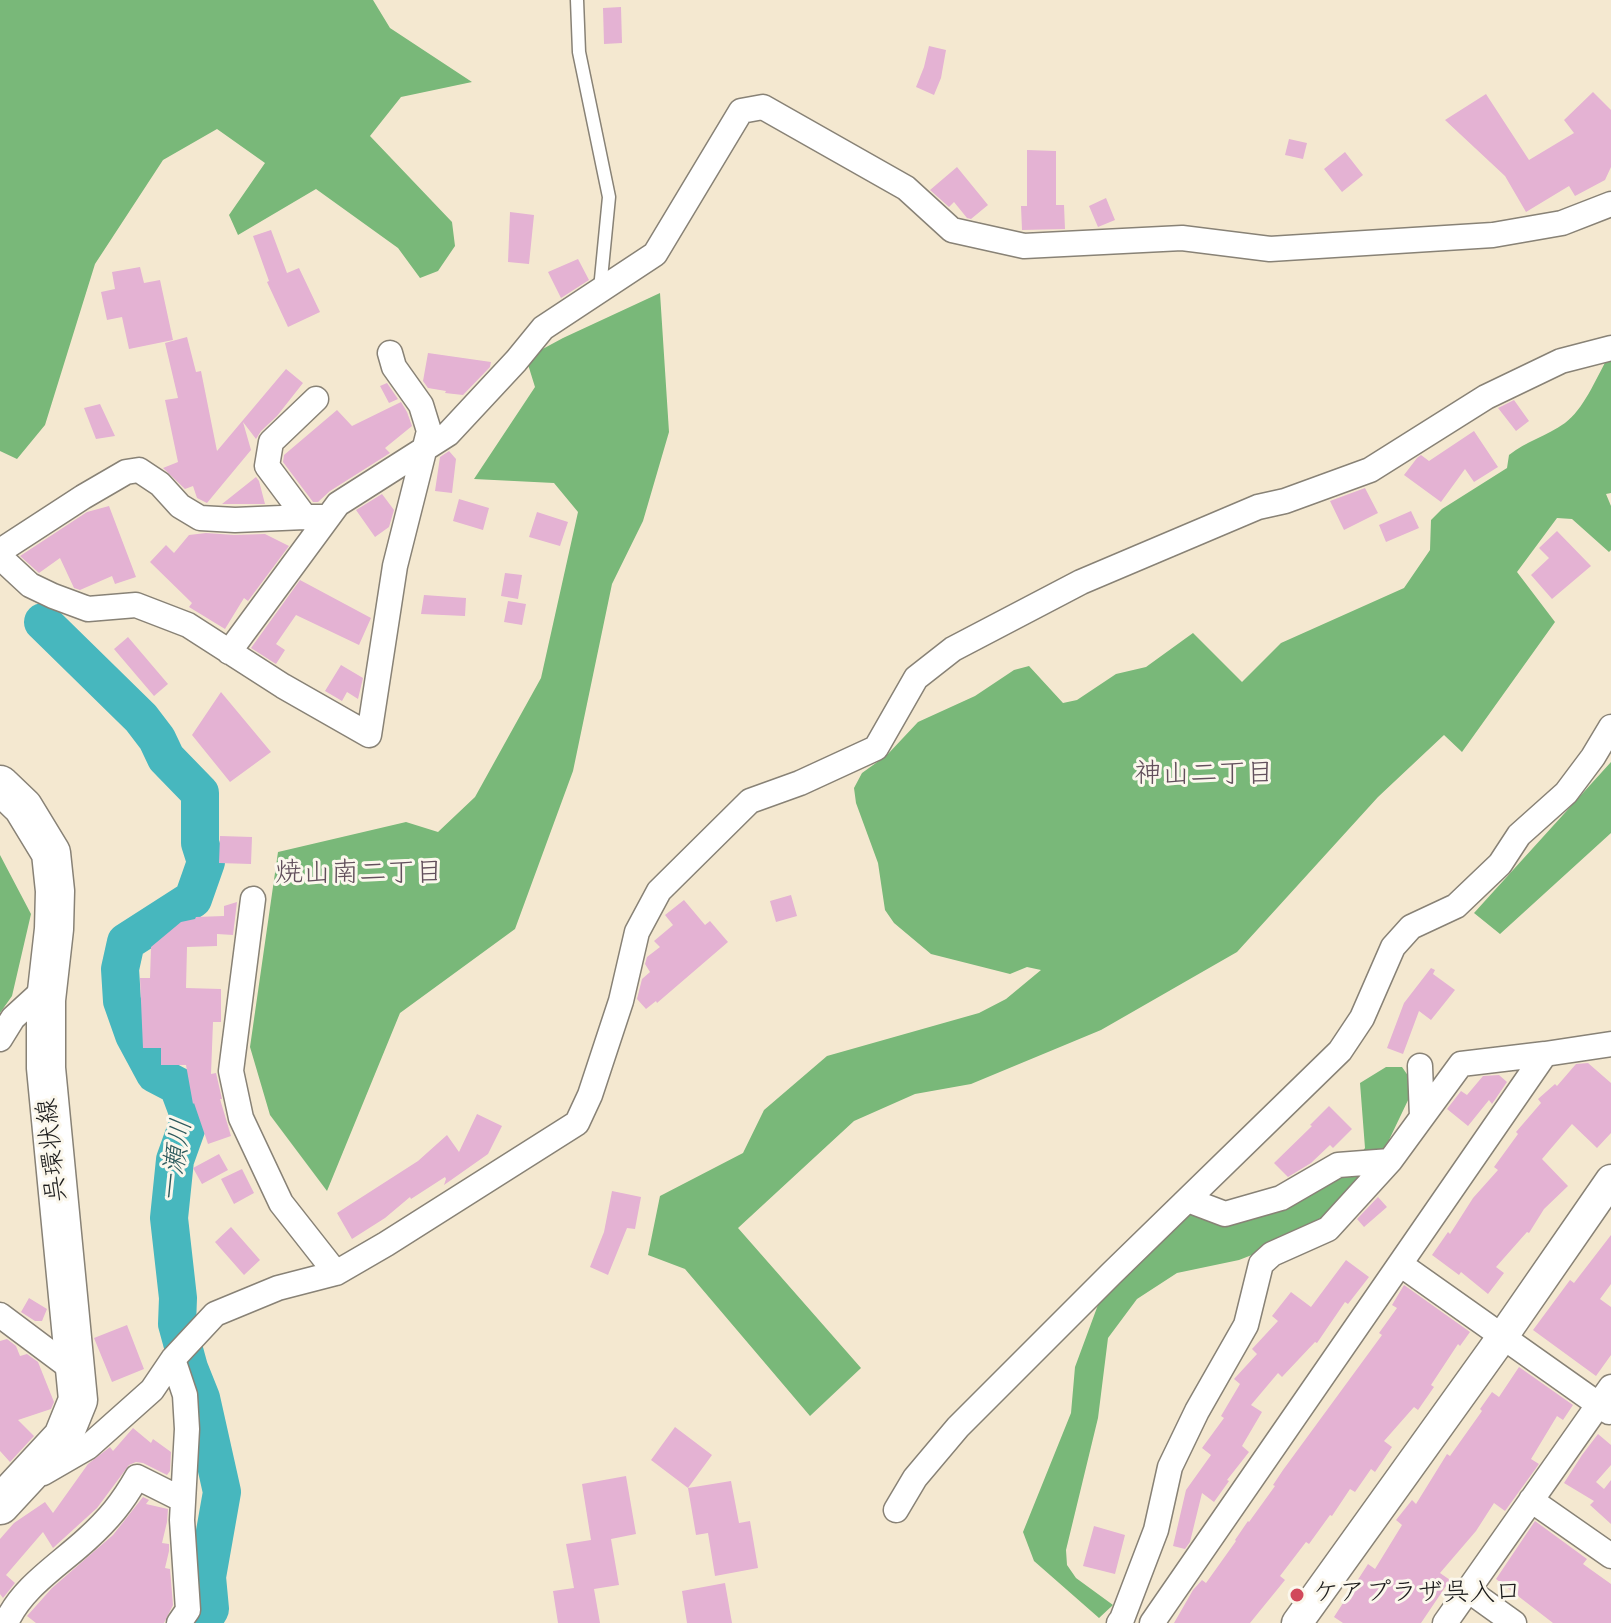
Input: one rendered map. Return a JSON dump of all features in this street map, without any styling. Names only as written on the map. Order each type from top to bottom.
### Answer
[{"type":"main road","name":"呉環状線","points":[[0,785],[23,807],[51,853],[55,917],[46,1000],[46,1068],[78,1400],[63,1437],[8,1497]]},
{"type":"street","points":[[229,652],[316,517],[448,434],[543,328],[655,254],[741,111],[763,107],[906,188],[952,230],[1024,246],[1182,238],[1270,249],[1493,235],[1562,223],[1611,204]]},
{"type":"street","points":[[8,1497],[88,1447],[152,1390],[173,1359],[215,1314],[278,1288],[336,1273],[577,1123],[590,1095],[621,1001],[637,932],[659,891],[750,801],[800,783],[876,748],[916,678],[953,649],[1081,582],[1258,507],[1285,501],[1370,470],[1486,397],[1561,361],[1611,348]]},
{"type":"street","points":[[0,557],[30,585],[88,609],[136,605],[188,625],[369,735],[395,566],[429,431],[421,405],[394,367],[390,353]]},
{"type":"street","points":[[316,399],[271,442],[267,466],[316,517]]},
{"type":"street","points":[[0,551],[83,497],[126,472],[139,470],[160,484],[180,506],[200,518],[316,517]]},
{"type":"street","points":[[896,1510],[915,1478],[958,1427],[1340,1051],[1362,1018],[1393,947],[1411,927],[1456,906],[1500,864],[1519,835],[1566,793],[1611,727]]},
{"type":"street","points":[[253,899],[231,1071],[241,1118],[281,1203],[336,1273]]},
{"type":"street","points":[[0,1039],[13,1018],[48,986]]},
{"type":"street","points":[[1119,1623],[1156,1530],[1170,1467],[1197,1411],[1246,1325],[1261,1264],[1272,1254],[1328,1229],[1390,1161],[1461,1064],[1611,1044]]},
{"type":"street","points":[[1152,1623],[1545,1054]]},
{"type":"street","points":[[1420,1066],[1422,1117]]},
{"type":"street","points":[[1188,1200],[1225,1214],[1281,1198],[1338,1165],[1390,1161]]},
{"type":"street","points":[[1297,1623],[1611,1180]]},
{"type":"street","points":[[1400,1264],[1503,1336],[1607,1402],[1531,1500],[1445,1623]]},
{"type":"street","points":[[2,1319],[76,1372]]},
{"type":"street","points":[[173,1359],[185,1395],[187,1429],[182,1520],[188,1610],[179,1623]]},
{"type":"street","points":[[6,1623],[13,1608],[43,1576],[87,1539],[120,1505],[137,1477],[183,1500]]},
{"type":"street","points":[[1531,1500],[1611,1556]]},
{"type":"street","points":[[1468,1590],[1514,1623]]},
{"type":"lane","points":[[577,0],[579,52],[609,197],[600,291]]},
{"type":"green space","points":[[0,0],[373,0],[390,28],[472,82],[401,97],[370,136],[452,222],[455,246],[438,271],[420,278],[398,248],[316,189],[238,235],[229,215],[265,163],[217,129],[163,160],[95,264],[45,425],[17,459],[0,451]]},
{"type":"green space","points":[[660,293],[669,432],[643,521],[612,584],[573,771],[515,929],[400,1013],[327,1191],[270,1115],[250,1047],[278,852],[406,822],[438,832],[475,797],[541,678],[578,512],[554,483],[474,479],[535,387],[526,358]]},
{"type":"green space","points":[[1611,358],[1611,493],[1606,494],[1611,506],[1611,550],[1609,552],[1572,519],[1557,518],[1517,572],[1555,622],[1462,752],[1444,735],[1378,797],[1237,952],[1101,1030],[971,1084],[915,1094],[854,1121],[738,1228],[861,1368],[810,1416],[685,1269],[648,1255],[660,1196],[743,1153],[764,1110],[827,1056],[979,1013],[1006,999],[1041,970],[1027,967],[1010,974],[931,954],[894,923],[885,910],[878,863],[856,803],[854,788],[862,773],[887,755],[918,722],[975,696],[1014,670],[1029,666],[1063,703],[1077,700],[1116,674],[1146,667],[1193,633],[1242,682],[1281,643],[1404,588],[1430,550],[1431,520],[1442,509],[1507,468],[1509,455],[1572,417],[1589,394],[1607,359]]},
{"type":"green space","points":[[1611,762],[1611,833],[1500,934],[1474,913]]},
{"type":"green space","points":[[0,855],[31,914],[12,996],[0,1013]]},
{"type":"green space","points":[[1386,1067],[1402,1067],[1411,1080],[1410,1096],[1389,1140],[1361,1181],[1311,1232],[1239,1260],[1177,1273],[1137,1299],[1108,1338],[1098,1418],[1066,1550],[1067,1565],[1076,1578],[1113,1605],[1099,1618],[1034,1561],[1023,1532],[1071,1413],[1075,1367],[1102,1294],[1186,1212],[1218,1219],[1356,1160],[1365,1148],[1360,1083]]},
{"type":"building","points":[[621,7],[622,43],[604,44],[603,8]]},
{"type":"building","points":[[929,46],[946,50],[934,95],[916,87]]},
{"type":"building","points":[[1593,92],[1611,110],[1611,167],[1605,180],[1575,196],[1569,186],[1526,212],[1505,176],[1445,120],[1486,94],[1529,160],[1574,133],[1564,120]]},
{"type":"building","points":[[1289,139],[1307,143],[1303,159],[1285,155]]},
{"type":"building","points":[[1027,150],[1056,151],[1056,205],[1064,205],[1065,229],[1022,230],[1021,206],[1027,206]]},
{"type":"building","points":[[1345,152],[1363,175],[1342,192],[1324,169]]},
{"type":"building","points":[[957,167],[988,205],[971,219],[954,202],[949,207],[930,190]]},
{"type":"building","points":[[1106,198],[1115,220],[1098,227],[1089,206]]},
{"type":"building","points":[[510,212],[534,215],[529,264],[508,262]]},
{"type":"building","points":[[271,230],[287,273],[299,268],[320,312],[288,327],[267,282],[253,236]]},
{"type":"building","points":[[578,259],[589,280],[561,298],[548,272]]},
{"type":"building","points":[[140,267],[144,283],[160,280],[173,340],[129,349],[122,317],[107,320],[101,292],[115,289],[112,272]]},
{"type":"building","points":[[187,337],[196,372],[201,371],[217,451],[286,369],[303,383],[256,439],[243,422],[251,450],[207,503],[197,498],[193,486],[185,489],[163,468],[178,462],[165,400],[178,398],[165,343]]},
{"type":"building","points":[[428,353],[491,362],[490,367],[463,395],[445,393],[428,388],[423,381]]},
{"type":"building","points":[[387,383],[398,399],[389,403],[380,386]]},
{"type":"building","points":[[1514,400],[1529,421],[1516,431],[1498,408]]},
{"type":"building","points":[[401,402],[412,426],[385,448],[390,453],[318,502],[313,502],[283,462],[284,455],[337,410],[352,426]]},
{"type":"building","points":[[100,404],[115,436],[96,439],[84,408]]},
{"type":"building","points":[[1474,431],[1498,467],[1474,482],[1465,469],[1441,502],[1404,475],[1421,455],[1429,461]]},
{"type":"building","points":[[449,451],[456,459],[452,493],[435,491],[440,457]]},
{"type":"building","points":[[256,477],[265,504],[222,504]]},
{"type":"building","points":[[1365,488],[1378,513],[1344,530],[1330,501]]},
{"type":"building","points":[[382,494],[394,510],[389,527],[375,537],[356,510]]},
{"type":"building","points":[[459,499],[489,508],[483,530],[453,521]]},
{"type":"building","points":[[109,506],[136,577],[115,584],[112,576],[80,590],[74,588],[60,558],[39,573],[20,556],[87,512]]},
{"type":"building","points":[[1411,511],[1419,528],[1386,542],[1379,525]]},
{"type":"building","points":[[537,512],[568,522],[560,546],[529,537]]},
{"type":"building","points":[[1557,531],[1591,566],[1552,599],[1531,575],[1549,558],[1539,548]]},
{"type":"building","points":[[265,534],[289,546],[248,601],[244,598],[225,629],[189,607],[192,603],[150,562],[166,545],[174,553],[189,535]]},
{"type":"building","points":[[505,573],[522,575],[518,599],[501,596]]},
{"type":"building","points":[[300,580],[371,618],[359,645],[296,615],[276,644],[285,650],[276,664],[251,648]]},
{"type":"building","points":[[424,595],[466,598],[465,616],[421,614]]},
{"type":"building","points":[[508,601],[526,604],[522,625],[504,622]]},
{"type":"building","points":[[128,637],[168,684],[154,696],[114,649]]},
{"type":"building","points":[[341,665],[363,678],[358,699],[347,692],[342,701],[325,691]]},
{"type":"building","points":[[221,692],[271,752],[230,782],[192,735]]},
{"type":"building","points":[[220,836],[252,837],[251,864],[219,863]]},
{"type":"building","points":[[791,895],[797,916],[776,922],[770,901]]},
{"type":"building","points":[[684,900],[705,925],[710,921],[728,942],[646,1009],[637,999],[642,979],[650,972],[645,964],[647,957],[660,947],[654,941],[673,925],[665,915]]},
{"type":"building","points":[[237,902],[233,935],[217,934],[217,946],[187,947],[186,988],[221,989],[221,1022],[213,1022],[211,1074],[216,1073],[231,1136],[208,1144],[193,1104],[186,1065],[161,1065],[161,1048],[143,1048],[140,978],[150,978],[151,947],[181,922],[196,917],[224,916],[224,906]]},
{"type":"building","points":[[1431,968],[1435,970],[1433,974],[1455,990],[1431,1020],[1419,1011],[1403,1054],[1387,1048],[1404,1003]]},
{"type":"building","points":[[1588,1063],[1611,1083],[1611,1133],[1597,1148],[1572,1124],[1542,1159],[1568,1186],[1544,1209],[1529,1233],[1496,1267],[1504,1273],[1488,1294],[1461,1272],[1459,1275],[1432,1255],[1473,1198],[1498,1170],[1494,1167],[1518,1134],[1516,1132],[1541,1103],[1538,1099],[1555,1084],[1557,1086],[1576,1064]]},
{"type":"building","points":[[1499,1075],[1507,1082],[1492,1104],[1489,1100],[1468,1126],[1447,1109],[1461,1091],[1467,1095],[1483,1076]]},
{"type":"building","points":[[1329,1106],[1352,1129],[1333,1148],[1330,1145],[1311,1163],[1288,1177],[1274,1163]]},
{"type":"building","points":[[477,1114],[502,1126],[488,1154],[444,1185],[445,1177],[410,1197],[352,1239],[337,1213],[418,1161],[447,1135],[459,1152]]},
{"type":"building","points":[[219,1154],[228,1170],[202,1184],[193,1168]]},
{"type":"building","points":[[242,1169],[254,1193],[234,1204],[221,1179]]},
{"type":"building","points":[[612,1191],[641,1197],[635,1229],[627,1228],[608,1275],[590,1267],[604,1232]]},
{"type":"building","points":[[1378,1197],[1387,1207],[1364,1227],[1357,1219]]},
{"type":"building","points":[[231,1227],[260,1260],[244,1275],[215,1242]]},
{"type":"building","points":[[1611,1235],[1611,1284],[1600,1299],[1611,1307],[1611,1355],[1596,1376],[1533,1330],[1570,1280],[1574,1283]]},
{"type":"building","points":[[1346,1260],[1369,1277],[1348,1304],[1345,1302],[1317,1343],[1282,1377],[1278,1373],[1251,1405],[1262,1412],[1242,1446],[1249,1452],[1214,1502],[1202,1493],[1190,1542],[1185,1549],[1173,1546],[1186,1490],[1211,1455],[1202,1448],[1224,1418],[1221,1416],[1240,1384],[1234,1379],[1257,1354],[1252,1349],[1278,1321],[1272,1316],[1291,1292],[1311,1307]]},
{"type":"building","points":[[1404,1285],[1470,1332],[1460,1346],[1458,1344],[1431,1385],[1434,1387],[1418,1410],[1414,1407],[1384,1441],[1392,1447],[1375,1472],[1371,1469],[1355,1492],[1350,1489],[1309,1544],[1306,1542],[1280,1576],[1285,1580],[1250,1623],[1174,1623],[1193,1590],[1202,1580],[1206,1583],[1283,1470],[1382,1335],[1379,1333],[1397,1308],[1392,1305]]},
{"type":"building","points":[[29,1298],[47,1309],[42,1321],[35,1321],[21,1312]]},
{"type":"building","points":[[127,1325],[144,1369],[112,1382],[94,1338]]},
{"type":"building","points":[[7,1339],[16,1346],[20,1356],[27,1354],[38,1362],[54,1402],[51,1409],[18,1420],[34,1436],[10,1462],[0,1451],[0,1341]]},
{"type":"building","points":[[1519,1367],[1573,1405],[1563,1420],[1557,1416],[1531,1459],[1539,1464],[1505,1511],[1494,1503],[1476,1531],[1440,1573],[1450,1580],[1421,1623],[1343,1623],[1334,1617],[1368,1564],[1375,1569],[1402,1525],[1396,1520],[1412,1500],[1416,1504],[1447,1454],[1450,1456],[1492,1392],[1499,1397]]},
{"type":"building","points":[[675,1427],[712,1455],[688,1488],[651,1460]]},
{"type":"building","points":[[133,1428],[151,1443],[153,1439],[171,1452],[167,1475],[143,1463],[129,1465],[97,1508],[53,1548],[43,1532],[6,1575],[15,1583],[3,1598],[0,1594],[0,1539],[14,1523],[45,1502],[53,1513],[88,1464],[110,1447],[113,1451]]},
{"type":"building","points":[[1598,1434],[1611,1445],[1611,1465],[1596,1482],[1604,1489],[1611,1480],[1611,1524],[1590,1505],[1594,1501],[1564,1483]]},
{"type":"building","points":[[626,1476],[636,1534],[611,1539],[619,1585],[594,1589],[600,1623],[558,1623],[553,1591],[574,1588],[566,1544],[591,1540],[582,1484]]},
{"type":"building","points":[[731,1481],[739,1523],[750,1521],[758,1568],[715,1576],[708,1533],[696,1535],[688,1488]]},
{"type":"building","points":[[143,1497],[149,1500],[146,1504],[168,1509],[162,1543],[169,1544],[165,1568],[170,1569],[173,1605],[164,1623],[36,1623],[27,1616],[52,1588],[113,1535]]},
{"type":"building","points":[[1535,1521],[1587,1559],[1583,1564],[1611,1584],[1611,1623],[1553,1623],[1496,1579]]},
{"type":"building","points":[[1094,1526],[1125,1535],[1115,1574],[1083,1566]]},
{"type":"building","points":[[725,1583],[732,1623],[687,1623],[682,1591]]},
{"type":"waterway","name":"一瀬川","points":[[43,622],[141,718],[157,739],[166,758],[200,793],[200,843],[206,862],[193,899],[126,942],[120,969],[122,1001],[134,1035],[155,1074],[178,1086],[190,1118],[175,1160],[169,1218],[178,1298],[177,1324],[201,1398],[222,1492],[207,1577],[210,1609],[202,1623]]},
{"type":"place","name":"ケアプラザ呉入口","points":[[1297,1595]]},
{"type":"district","name":"神山二丁目","points":[[1204,776]]},
{"type":"district","name":"焼山南二丁目","points":[[359,875]]}]
